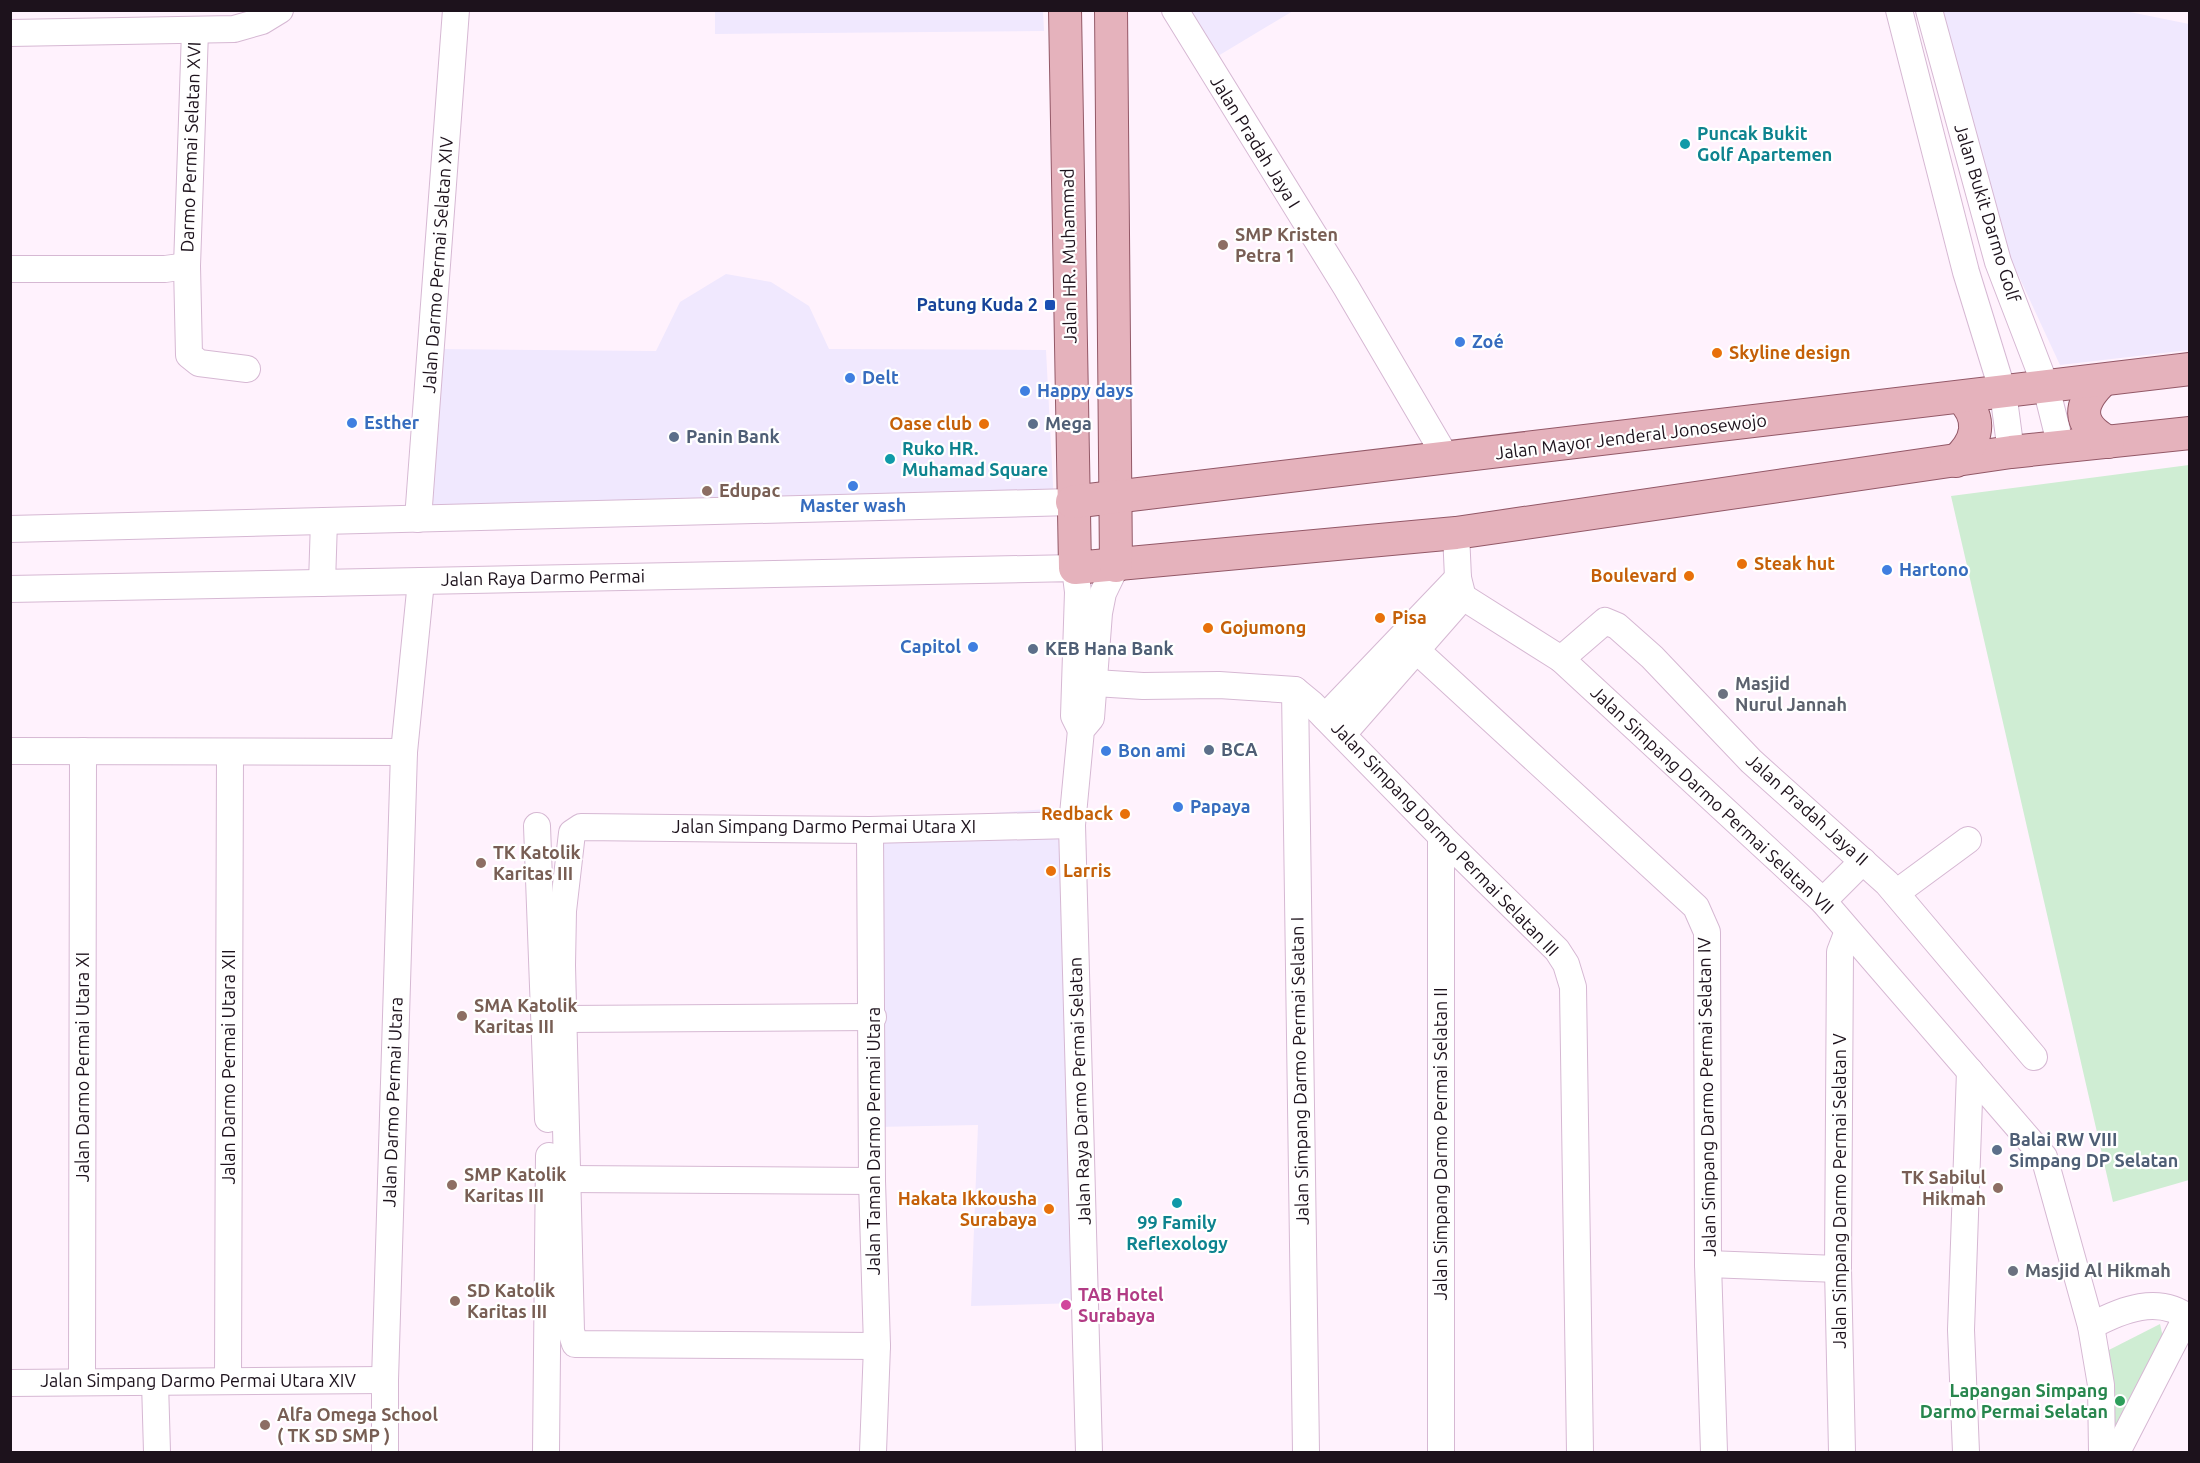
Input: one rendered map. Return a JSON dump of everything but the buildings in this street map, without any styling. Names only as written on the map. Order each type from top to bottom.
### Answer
[{"type":"main road","name":"Jalan HR. Muhammad","points":[[1065,10],[1072,502],[1075,568]]},
{"type":"main road","points":[[1111,10],[1116,566]]},
{"type":"main road","name":"Jalan Mayor Jenderal Jonosewojo","points":[[1072,502],[1114,499],[2190,369]]},
{"type":"main road","points":[[2103,380],[2088,398],[2084,417],[2094,434],[2108,442]]},
{"type":"main road","points":[[1956,461],[1972,443],[1977,427],[1975,417],[1961,397]]},
{"type":"main road","points":[[1075,568],[1456,533],[2011,452],[2190,433]]},
{"type":"street","points":[[10,33],[195,31],[249,26],[280,10]]},
{"type":"street","name":"Jalan Darmo Permai Selatan XIV","points":[[418,519],[456,10]]},
{"type":"street","name":"Jalan Pradah Jaya I","points":[[1174,10],[1346,287],[1448,459]]},
{"type":"street","name":"Jalan Bukit Darmo Golf","points":[[1899,10],[1949,203],[2003,392],[2011,452]]},
{"type":"street","name":"Jalan Bukit Darmo Golf","points":[[1929,10],[1998,262],[2046,387],[2061,447]]},
{"type":"street","name":"Darmo Permai Selatan XVI","points":[[10,269],[165,269],[187,266],[195,31]]},
{"type":"street","points":[[1949,203],[1979,196]]},
{"type":"street","points":[[187,266],[189,355],[198,363],[247,369]]},
{"type":"street","points":[[1979,313],[2013,300]]},
{"type":"street","points":[[10,529],[1072,502]]},
{"type":"street","points":[[322,583],[324,521]]},
{"type":"street","points":[[1334,726],[1460,587],[1456,533]]},
{"type":"street","name":"Jalan Raya Darmo Permai Selatan","points":[[1089,1452],[1072,825],[1082,730],[1091,718],[1103,593],[1116,566]]},
{"type":"street","name":"Jalan Raya Darmo Permai Selatan","points":[[1075,568],[1078,592],[1074,716],[1082,730]]},
{"type":"street","name":"Jalan Raya Darmo Permai","points":[[10,589],[1075,568]]},
{"type":"street","name":"Jalan Darmo Permai Utara","points":[[385,1452],[385,1380],[404,752],[421,581]]},
{"type":"street","name":"Jalan Simpang Darmo Permai Selatan VII","points":[[1460,587],[1561,659],[1823,901],[2044,1157],[2091,1326],[2101,1385],[2102,1452]]},
{"type":"street","name":"Jalan Pradah Jaya II","points":[[1561,659],[1605,621],[1611,622],[1652,657],[1751,761],[1896,893],[2034,1057]]},
{"type":"street","name":"Jalan Simpang Darmo Permai Selatan IV","points":[[1410,644],[1696,907],[1707,932],[1708,1264],[1714,1452]]},
{"type":"street","points":[[1095,683],[1143,686],[1220,685],[1295,690]]},
{"type":"street","name":"Jalan Simpang Darmo Permai Selatan III","points":[[1295,690],[1334,726],[1557,950],[1566,964],[1573,987],[1580,1452]]},
{"type":"street","name":"Jalan Simpang Darmo Permai Selatan I","points":[[1295,690],[1306,1452]]},
{"type":"street","points":[[10,751],[404,752]]},
{"type":"street","name":"Jalan Darmo Permai Utara XI","points":[[82,1382],[83,751]]},
{"type":"street","name":"Jalan Darmo Permai Utara XII","points":[[228,1381],[230,753]]},
{"type":"street","name":"Jalan Simpang Darmo Permai Utara XI","points":[[564,1019],[563,911],[573,834],[576,829],[582,827],[870,830],[1072,825]]},
{"type":"street","points":[[537,826],[549,1158],[546,1452]]},
{"type":"street","name":"Jalan Taman Darmo Permai Utara","points":[[870,830],[873,1017],[872,1181],[877,1346],[873,1452]]},
{"type":"street","name":"Jalan Simpang Darmo Permai Selatan II","points":[[1441,836],[1441,1452]]},
{"type":"street","points":[[1896,893],[1968,840]]},
{"type":"street","points":[[1823,901],[1863,861]]},
{"type":"street","name":"Jalan Simpang Darmo Permai Selatan V","points":[[1842,1452],[1838,1269],[1840,952],[1848,931]]},
{"type":"street","points":[[873,1017],[564,1019],[572,1339],[575,1344],[581,1346],[877,1346]]},
{"type":"street","points":[[1966,1452],[1961,1330],[1970,1071]]},
{"type":"street","points":[[567,1179],[872,1181]]},
{"type":"street","points":[[1708,1264],[1838,1269]]},
{"type":"street","points":[[2091,1326],[2118,1312],[2135,1307],[2174,1309],[2188,1318],[2117,1452]]},
{"type":"street","name":"Jalan Simpang Darmo Permai Utara XIV","points":[[10,1383],[385,1380]]},
{"type":"street","points":[[154,1382],[157,1452]]},
{"type":"shaded area","points":[[715,11],[1043,11],[1044,31],[715,34]]},
{"type":"shaded area","points":[[1189,11],[1293,11],[1218,56]]},
{"type":"shaded area","points":[[1931,11],[2125,11],[2189,24],[2189,350],[2060,365],[2002,240]]},
{"type":"shaded area","points":[[726,274],[771,282],[809,306],[829,349],[1046,350],[1054,504],[1043,517],[430,521],[436,349],[656,351],[680,302]]},
{"type":"shaded area","points":[[1062,808],[1079,1303],[971,1306],[978,1125],[875,1127],[867,822]]},
{"type":"green space","points":[[2189,465],[2189,1180],[2113,1202],[1951,496]]},
{"type":"green space","name":"Lapangan Simpang Darmo Permai Selatan","points":[[2160,1324],[2164,1342],[2110,1450],[2103,1353]]},
{"type":"place","name":"Puncak Bukit Golf Apartemen","points":[[1685,144]]},
{"type":"place","name":"SMP Kristen Petra 1","points":[[1223,245]]},
{"type":"place","name":"Patung Kuda 2","points":[[1050,305]]},
{"type":"place","name":"Zoé","points":[[1460,342]]},
{"type":"place","name":"Skyline design","points":[[1717,353]]},
{"type":"place","name":"Delt","points":[[850,378]]},
{"type":"place","name":"Happy days","points":[[1025,391]]},
{"type":"place","name":"Esther","points":[[352,423]]},
{"type":"place","name":"Oase club","points":[[984,424]]},
{"type":"place","name":"Mega","points":[[1033,424]]},
{"type":"place","name":"Panin Bank","points":[[674,437]]},
{"type":"place","name":"Ruko HR. Muhamad Square","points":[[890,459]]},
{"type":"place","name":"Master wash","points":[[853,486]]},
{"type":"place","name":"Edupac","points":[[707,491]]},
{"type":"place","name":"Steak hut","points":[[1742,564]]},
{"type":"place","name":"Hartono","points":[[1887,570]]},
{"type":"place","name":"Boulevard","points":[[1689,576]]},
{"type":"place","name":"Pisa","points":[[1380,618]]},
{"type":"place","name":"Gojumong","points":[[1208,628]]},
{"type":"place","name":"Capitol","points":[[973,647]]},
{"type":"place","name":"KEB Hana Bank","points":[[1033,649]]},
{"type":"place","name":"Masjid Nurul Jannah","points":[[1723,694]]},
{"type":"place","name":"BCA","points":[[1209,750]]},
{"type":"place","name":"Bon ami","points":[[1106,751]]},
{"type":"place","name":"Papaya","points":[[1178,807]]},
{"type":"place","name":"Redback","points":[[1125,814]]},
{"type":"place","name":"TK Katolik Karitas III","points":[[481,863]]},
{"type":"place","name":"Larris","points":[[1051,871]]},
{"type":"place","name":"SMA Katolik Karitas III","points":[[462,1016]]},
{"type":"place","name":"Balai RW VIII Simpang DP Selatan","points":[[1997,1150]]},
{"type":"place","name":"SMP Katolik Karitas III","points":[[452,1185]]},
{"type":"place","name":"TK Sabilul Hikmah","points":[[1998,1188]]},
{"type":"place","name":"99 Family Reflexology","points":[[1177,1203]]},
{"type":"place","name":"Hakata Ikkousha Surabaya","points":[[1049,1209]]},
{"type":"place","name":"Masjid Al Hikmah","points":[[2013,1271]]},
{"type":"place","name":"SD Katolik Karitas III","points":[[455,1301]]},
{"type":"place","name":"TAB Hotel Surabaya","points":[[1066,1305]]},
{"type":"place","name":"Lapangan Simpang Darmo Permai Selatan","points":[[2120,1401]]},
{"type":"place","name":"Alfa Omega School ( TK SD SMP )","points":[[265,1425]]}]
